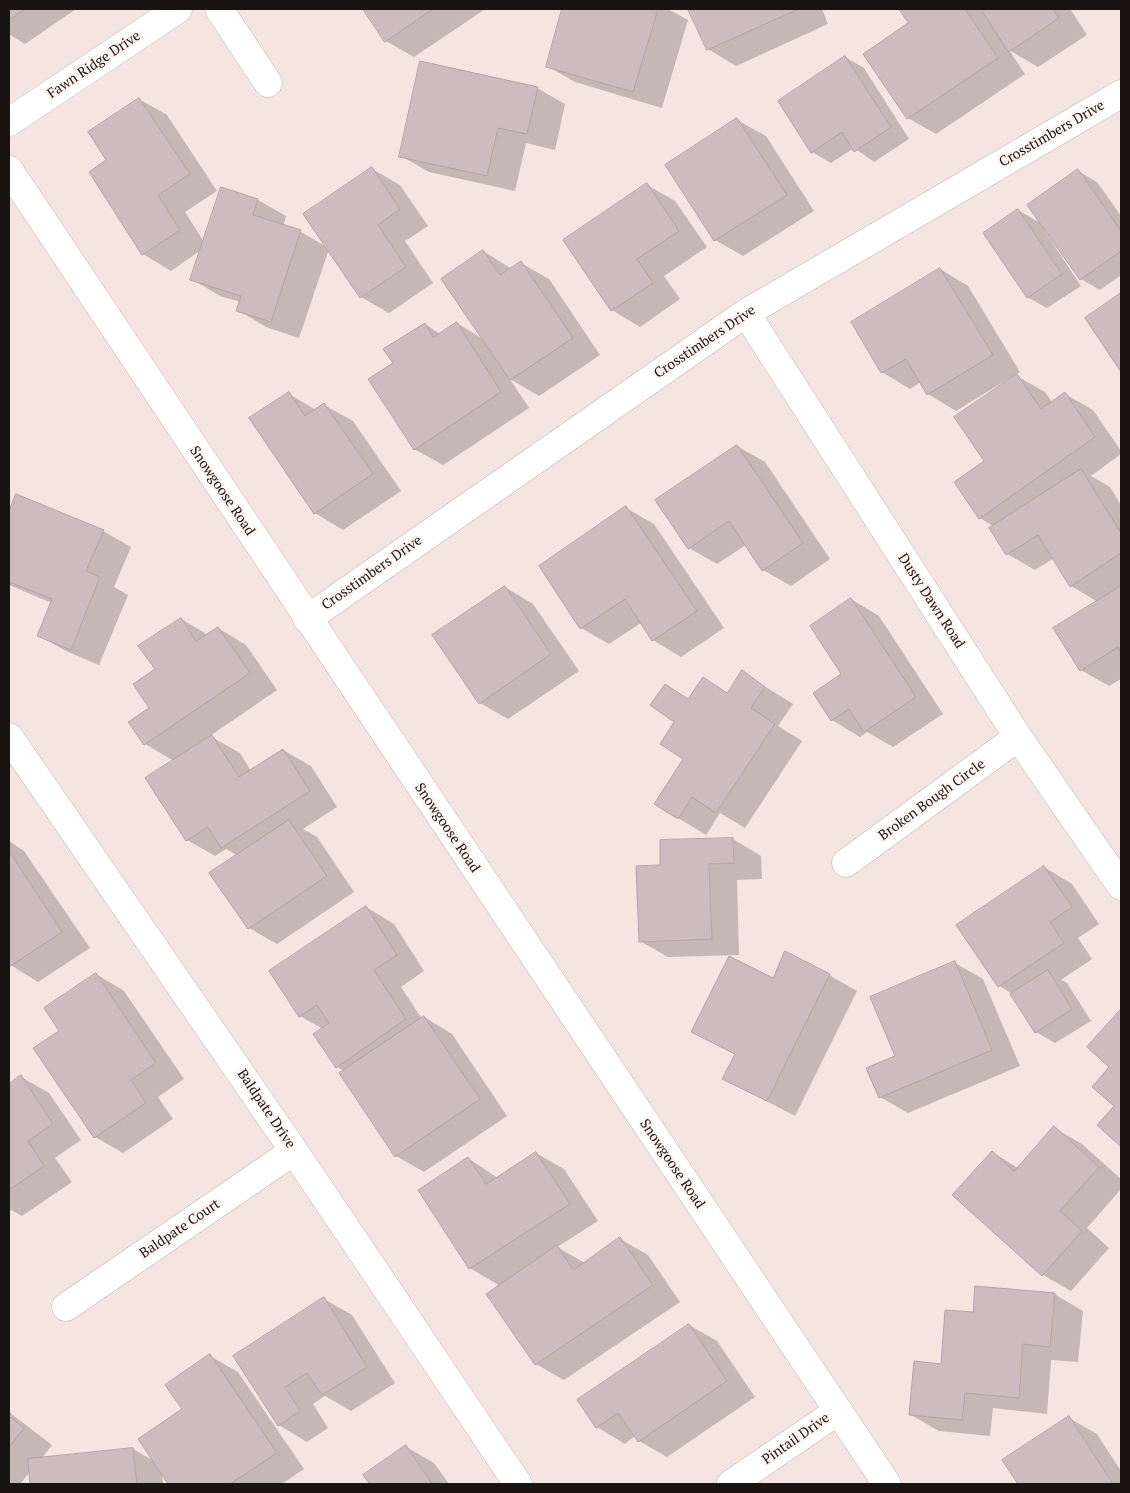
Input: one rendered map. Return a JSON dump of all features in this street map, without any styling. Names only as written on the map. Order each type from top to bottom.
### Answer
[{"type":"street","name":"Fawn Ridge Drive","points":[[9,122],[178,9]]},
{"type":"street","points":[[219,9],[268,83]]},
{"type":"street","name":"Crosstimbers Drive","points":[[307,619],[746,313],[1121,94]]},
{"type":"street","name":"Snowgoose Road","points":[[9,170],[307,619],[887,1484]]},
{"type":"street","name":"Dusty Dawn Road","points":[[746,313],[1018,737],[1121,886]]},
{"type":"street","name":"Baldpate Drive","points":[[9,737],[294,1151],[518,1484]]},
{"type":"street","name":"Broken Bough Circle","points":[[846,863],[1018,737]]},
{"type":"street","name":"Baldpate Court","points":[[66,1306],[294,1151]]},
{"type":"street","name":"Pintail Drive","points":[[731,1484],[838,1410]]},
{"type":"building","points":[[9,9],[25,9],[9,20]]},
{"type":"building","points":[[363,9],[433,9],[385,42]]},
{"type":"building","points":[[562,9],[658,9],[633,92],[546,67]]},
{"type":"building","points":[[688,9],[799,9],[707,50]]},
{"type":"building","points":[[899,9],[965,9],[998,58],[907,119],[863,54],[908,23]]},
{"type":"building","points":[[981,9],[1053,9],[1059,18],[1009,52]]},
{"type":"building","points":[[845,56],[891,127],[854,152],[842,132],[811,153],[778,101]]},
{"type":"building","points":[[420,61],[538,87],[527,134],[498,128],[487,176],[399,157]]},
{"type":"building","points":[[139,98],[190,174],[158,195],[180,230],[142,255],[89,172],[106,160],[88,132]]},
{"type":"building","points":[[737,118],[787,195],[714,241],[665,165]]},
{"type":"building","points":[[372,167],[400,209],[378,225],[406,267],[360,298],[303,214]]},
{"type":"building","points":[[1078,169],[1121,231],[1121,251],[1080,280],[1027,205]]},
{"type":"building","points":[[647,183],[679,231],[637,259],[653,283],[611,311],[563,240]]},
{"type":"building","points":[[221,187],[258,199],[253,215],[301,230],[271,322],[236,311],[241,296],[190,280]]},
{"type":"building","points":[[1018,209],[1062,274],[1027,298],[983,233]]},
{"type":"building","points":[[483,250],[500,275],[521,261],[573,338],[510,380],[441,279]]},
{"type":"building","points":[[940,268],[993,355],[927,395],[906,359],[881,373],[851,322]]},
{"type":"building","points":[[1121,293],[1121,372],[1085,318]]},
{"type":"building","points":[[457,322],[501,392],[414,450],[368,379],[393,363],[383,349],[425,323],[433,337]]},
{"type":"building","points":[[1017,374],[1041,409],[1065,392],[1095,437],[979,519],[954,482],[984,461],[954,417]]},
{"type":"building","points":[[289,392],[305,416],[324,403],[373,474],[314,514],[249,418]]},
{"type":"building","points":[[737,445],[803,543],[762,571],[729,521],[688,549],[655,500]]},
{"type":"building","points":[[1081,469],[1121,533],[1121,553],[1070,587],[1038,535],[1006,555],[989,528]]},
{"type":"building","points":[[16,494],[104,530],[86,571],[100,577],[71,650],[37,636],[52,599],[9,582],[9,511]]},
{"type":"building","points":[[626,506],[697,611],[652,641],[625,599],[580,629],[539,566]]},
{"type":"building","points":[[505,586],[551,654],[479,704],[432,635]]},
{"type":"building","points":[[1121,586],[1121,653],[1118,647],[1080,671],[1053,628]]},
{"type":"building","points":[[851,598],[916,697],[864,732],[849,709],[831,721],[813,693],[841,674],[810,626]]},
{"type":"building","points":[[181,618],[196,641],[218,627],[250,673],[144,745],[128,722],[149,708],[133,684],[155,669],[138,646]]},
{"type":"building","points":[[742,670],[765,687],[751,708],[775,724],[716,813],[692,797],[678,819],[654,804],[683,759],[660,744],[674,722],[650,705],[665,684],[688,699],[703,677],[727,693]]},
{"type":"building","points":[[212,735],[239,777],[283,749],[310,791],[221,848],[208,827],[186,841],[145,778]]},
{"type":"building","points":[[289,820],[327,876],[248,929],[209,873]]},
{"type":"building","points":[[733,838],[734,863],[709,864],[712,939],[639,942],[636,866],[660,865],[660,840]]},
{"type":"building","points":[[9,851],[62,932],[9,967]]},
{"type":"building","points":[[1044,866],[1072,907],[1050,922],[1064,943],[998,987],[956,925]]},
{"type":"building","points":[[366,906],[397,955],[374,970],[406,1019],[336,1068],[313,1034],[329,1023],[317,1005],[299,1017],[269,971]]},
{"type":"building","points":[[785,951],[830,974],[767,1101],[722,1079],[735,1054],[691,1032],[729,956],[773,978]]},
{"type":"building","points":[[955,961],[992,1050],[879,1098],[866,1068],[895,1056],[870,997]]},
{"type":"building","points":[[1048,970],[1072,1009],[1035,1033],[1010,994]]},
{"type":"building","points":[[96,973],[156,1063],[131,1080],[146,1103],[94,1138],[33,1048],[59,1031],[44,1008]]},
{"type":"building","points":[[1121,1009],[1121,1147],[1097,1125],[1114,1106],[1092,1087],[1109,1067],[1087,1047]]},
{"type":"building","points":[[424,1016],[480,1099],[395,1157],[339,1073]]},
{"type":"building","points":[[21,1075],[53,1124],[28,1141],[44,1166],[9,1190],[9,1084]]},
{"type":"building","points":[[1054,1126],[1099,1167],[1060,1211],[1082,1231],[1042,1276],[952,1195],[992,1151],[1014,1171]]},
{"type":"building","points":[[536,1152],[570,1204],[469,1269],[418,1190],[468,1157],[486,1184]]},
{"type":"building","points":[[620,1237],[653,1285],[535,1365],[486,1294],[557,1245],[573,1270]]},
{"type":"building","points":[[975,1286],[1055,1293],[1050,1347],[1023,1344],[1019,1398],[965,1393],[962,1420],[909,1415],[914,1361],[941,1364],[945,1310],[973,1312]]},
{"type":"building","points":[[324,1297],[367,1367],[322,1395],[307,1373],[285,1387],[300,1411],[278,1426],[233,1356]]},
{"type":"building","points":[[689,1324],[727,1381],[638,1442],[618,1413],[596,1428],[577,1400]]},
{"type":"building","points":[[210,1354],[277,1453],[230,1484],[168,1484],[138,1439],[182,1409],[165,1385]]},
{"type":"building","points":[[9,1416],[24,1428],[9,1447]]},
{"type":"building","points":[[1069,1416],[1113,1484],[1018,1484],[1002,1460]]},
{"type":"building","points":[[406,1445],[432,1484],[370,1484],[363,1475]]},
{"type":"building","points":[[133,1448],[137,1484],[30,1484],[28,1459]]}]
